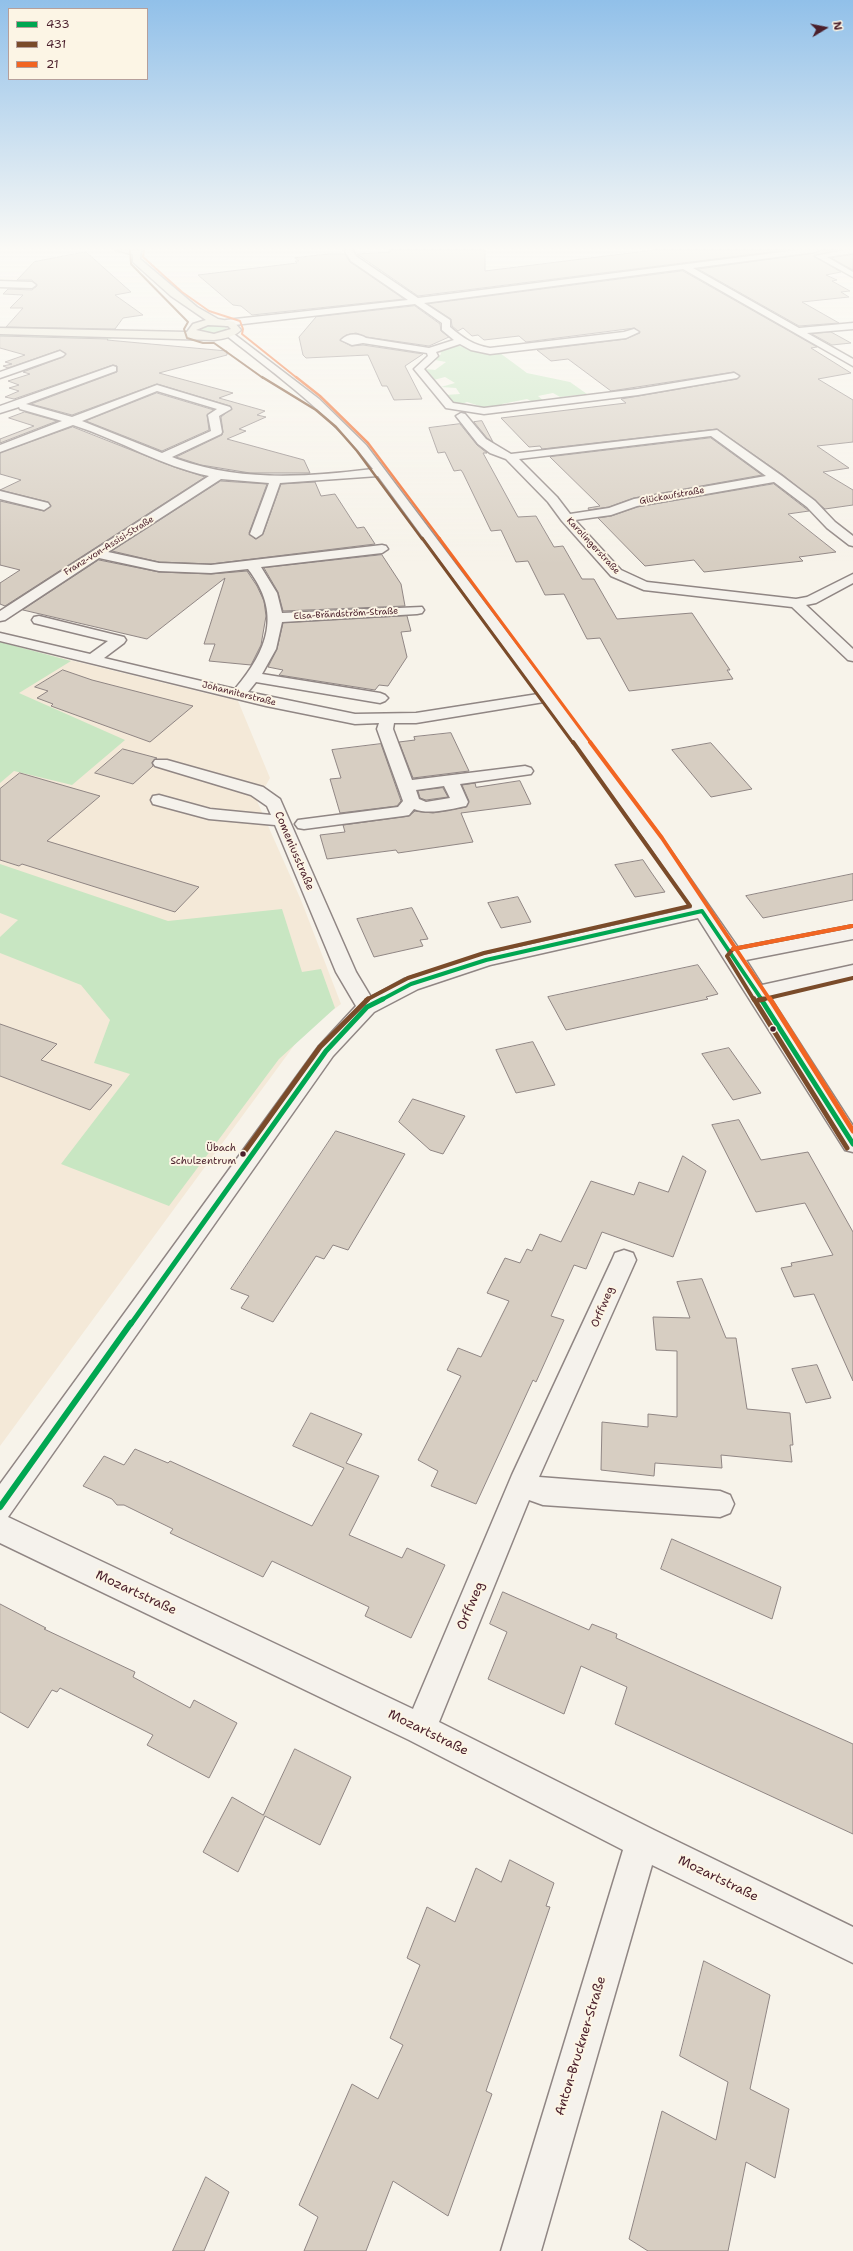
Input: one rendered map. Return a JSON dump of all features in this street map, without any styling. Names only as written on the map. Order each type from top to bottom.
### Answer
[{"type":"street","points":[[0,375],[57,355]]},
{"type":"street","points":[[243,355],[264,370],[320,404]]},
{"type":"street","points":[[260,355],[341,422],[362,447],[656,842],[734,956],[853,1144]]},
{"type":"street","points":[[432,355],[420,370],[450,406],[476,411],[514,409],[577,398],[638,392],[734,376]]},
{"type":"street","points":[[838,355],[853,364]]},
{"type":"street","points":[[0,410],[113,369]]},
{"type":"street","points":[[0,449],[157,388],[226,409],[213,415],[217,432],[161,458]]},
{"type":"street","points":[[24,407],[97,430],[161,458],[219,475],[273,485],[295,491]]},
{"type":"street","name":"Karolingerstraße","points":[[461,416],[485,446],[493,451],[510,457],[553,500],[566,518],[616,573],[644,586],[796,603]]},
{"type":"street","name":"Karolingerstraße","points":[[510,457],[713,432],[778,478]]},
{"type":"street","points":[[273,485],[380,472]]},
{"type":"street","name":"Franz-von-Assisi-Straße","points":[[0,617],[219,475]]},
{"type":"street","points":[[778,478],[811,504],[831,525],[853,542]]},
{"type":"street","name":"Glückaufstraße","points":[[566,518],[611,511],[634,503],[778,478]]},
{"type":"street","points":[[256,534],[273,485]]},
{"type":"street","points":[[0,504],[5,496],[44,506]]},
{"type":"street","points":[[97,554],[159,567],[185,570],[253,566],[382,548]]},
{"type":"street","points":[[239,694],[254,678],[267,655],[275,618],[272,597],[253,566]]},
{"type":"street","points":[[796,603],[811,600],[853,578]]},
{"type":"street","points":[[796,603],[853,657]]},
{"type":"street","name":"Elsa-Brändström-Straße","points":[[275,618],[417,610]]},
{"type":"street","points":[[39,620],[119,640],[92,660]]},
{"type":"street","name":"Johanniterstraße","points":[[0,637],[327,715],[355,719],[387,720],[437,715],[548,697]]},
{"type":"street","points":[[254,678],[380,698]]},
{"type":"street","points":[[387,720],[385,729],[412,802],[424,807],[460,802],[450,781]]},
{"type":"street","name":"Comeniusstraße","points":[[161,763],[257,792],[274,803],[346,972],[368,1007]]},
{"type":"street","points":[[406,786],[524,771]]},
{"type":"street","points":[[159,800],[209,814],[282,821]]},
{"type":"street","points":[[304,824],[402,810],[412,802]]},
{"type":"street","points":[[0,1507],[326,1051],[368,1007],[411,984],[486,960],[702,911]]},
{"type":"street","points":[[734,956],[853,933]]},
{"type":"street","points":[[757,992],[853,971]]},
{"type":"street","name":"Orffweg","points":[[420,1729],[522,1484],[624,1260]]},
{"type":"street","points":[[522,1484],[543,1492],[720,1504]]},
{"type":"street","name":"Mozartstraße","points":[[0,1528],[420,1729],[642,1842],[853,1945]]},
{"type":"street","name":"Anton-Bruckner-Straße","points":[[521,2251],[642,1842]]},
{"type":"shaded area","points":[[0,643],[238,701],[270,778],[257,801],[301,900],[341,1004],[304,1032],[0,1446]]},
{"type":"green space","points":[[440,355],[503,355],[527,373],[570,382],[587,394],[560,397],[553,393],[538,396],[543,400],[533,402],[527,399],[502,404],[504,407],[489,409],[467,402],[459,405],[454,403],[445,395],[460,394],[456,388],[441,387],[455,383],[445,377],[434,380],[426,369],[435,370],[446,362],[435,360]]},
{"type":"green space","points":[[0,642],[71,661],[19,693],[125,740],[72,785],[14,771],[0,783]]},
{"type":"green space","points":[[0,864],[168,921],[282,909],[302,972],[321,969],[335,1008],[279,1059],[169,1206],[61,1164],[130,1074],[94,1063],[110,1020],[81,985],[0,953],[0,937],[18,920],[0,913]]},
{"type":"building","points":[[25,355],[45,355],[8,368],[3,366],[12,364],[5,362]]},
{"type":"building","points":[[65,355],[227,355],[159,373],[233,393],[219,398],[265,411],[257,415],[266,417],[239,429],[246,431],[227,439],[304,460],[310,473],[250,473],[201,465],[176,457],[222,435],[221,417],[232,408],[230,406],[157,384],[72,415],[31,404],[117,372],[117,366],[113,365],[14,399],[5,397],[19,391],[9,388],[19,385],[8,381],[30,374],[23,372]]},
{"type":"building","points":[[303,355],[367,355],[306,358]]},
{"type":"building","points":[[368,355],[421,355],[405,366],[422,399],[394,400],[387,386],[382,386]]},
{"type":"building","points":[[543,355],[822,355],[851,373],[818,379],[853,400],[853,442],[817,446],[849,468],[823,472],[853,490],[853,505],[825,509],[783,475],[717,429],[542,449],[540,446],[529,447],[501,418],[626,403],[621,399],[737,379],[740,376],[734,372],[611,391],[568,359],[551,361]]},
{"type":"building","points":[[157,393],[214,410],[207,415],[209,430],[162,451],[86,421]]},
{"type":"building","points":[[25,412],[57,421],[0,443],[0,439],[34,426],[9,418]]},
{"type":"building","points":[[482,421],[493,442],[487,438],[474,422]]},
{"type":"building","points":[[460,424],[477,445],[487,453],[483,453],[518,517],[536,516],[554,547],[563,546],[582,579],[594,579],[617,619],[692,613],[730,670],[727,670],[733,679],[629,691],[600,638],[587,639],[564,594],[545,595],[528,561],[516,562],[501,530],[491,531],[461,470],[454,471],[445,452],[438,453],[429,428]]},
{"type":"building","points":[[73,427],[174,467],[205,477],[5,606],[0,604],[0,583],[20,570],[0,565],[0,501],[44,511],[51,506],[48,502],[0,490],[21,480],[0,474],[0,453]]},
{"type":"building","points":[[711,438],[762,475],[634,498],[609,507],[589,510],[588,508],[600,506],[550,457]]},
{"type":"building","points":[[221,481],[267,484],[249,533],[255,539],[263,534],[281,484],[315,482],[321,496],[335,494],[357,528],[364,527],[375,544],[211,564],[159,562],[112,551]]},
{"type":"building","points":[[774,484],[809,511],[788,514],[836,552],[799,557],[803,561],[704,572],[694,560],[645,566],[598,518],[611,516],[637,507]]},
{"type":"building","points":[[382,555],[401,584],[405,606],[283,611],[278,592],[264,568]]},
{"type":"building","points":[[99,560],[159,572],[211,574],[247,571],[257,586],[264,601],[266,616],[261,645],[251,665],[209,661],[215,644],[204,644],[225,578],[147,639],[23,610]]},
{"type":"building","points":[[407,616],[411,631],[401,632],[407,657],[388,686],[379,685],[375,690],[279,675],[283,670],[268,667],[277,649],[283,623]]},
{"type":"building","points":[[63,670],[92,680],[193,706],[150,742],[51,706],[53,704],[37,698],[48,691],[35,687]]},
{"type":"building","points":[[451,733],[469,771],[413,778],[399,742],[415,740],[414,737]]},
{"type":"building","points":[[711,743],[752,789],[711,797],[672,750]]},
{"type":"building","points":[[381,744],[401,801],[397,806],[340,813],[330,779],[341,778],[332,750]]},
{"type":"building","points":[[123,749],[157,758],[152,762],[153,766],[133,784],[95,773]]},
{"type":"building","points":[[20,773],[100,796],[47,841],[199,887],[175,912],[22,864],[19,866],[0,860],[0,789]]},
{"type":"building","points":[[520,781],[531,804],[461,813],[473,842],[398,853],[396,850],[327,859],[320,835],[345,832],[343,825],[409,816],[415,811],[433,813],[466,807],[469,801],[462,785],[475,783],[476,787]]},
{"type":"building","points":[[443,788],[448,797],[426,800],[420,798],[418,791]]},
{"type":"building","points":[[643,860],[665,892],[635,897],[615,865]]},
{"type":"building","points":[[853,874],[853,900],[763,918],[746,896]]},
{"type":"building","points":[[518,897],[531,922],[501,928],[488,903]]},
{"type":"building","points":[[412,908],[428,939],[420,940],[423,946],[374,957],[357,919]]},
{"type":"building","points":[[698,965],[718,994],[706,997],[708,999],[566,1030],[548,997]]},
{"type":"building","points":[[0,1024],[57,1044],[41,1060],[112,1085],[90,1110],[0,1076]]},
{"type":"building","points":[[533,1042],[555,1085],[516,1093],[496,1050]]},
{"type":"building","points":[[729,1048],[761,1093],[733,1100],[702,1054]]},
{"type":"building","points":[[413,1099],[465,1116],[443,1154],[430,1150],[399,1122]]},
{"type":"building","points":[[739,1120],[761,1160],[808,1152],[853,1232],[853,1381],[814,1294],[794,1297],[781,1268],[792,1266],[791,1263],[833,1255],[805,1203],[756,1212],[712,1125]]},
{"type":"building","points":[[336,1131],[405,1154],[348,1250],[333,1245],[324,1259],[316,1256],[273,1322],[241,1308],[249,1296],[231,1289]]},
{"type":"building","points":[[683,1156],[706,1171],[673,1257],[602,1232],[586,1269],[574,1265],[551,1316],[564,1320],[536,1382],[533,1380],[476,1504],[431,1486],[438,1471],[418,1460],[461,1376],[447,1370],[458,1348],[481,1357],[509,1301],[487,1293],[505,1258],[520,1263],[527,1249],[532,1251],[540,1234],[561,1242],[591,1181],[634,1195],[639,1182],[668,1192]]},
{"type":"building","points":[[702,1279],[726,1338],[736,1338],[747,1409],[790,1413],[793,1445],[790,1445],[792,1462],[721,1455],[722,1468],[655,1463],[654,1476],[601,1470],[602,1422],[648,1427],[648,1414],[677,1417],[677,1351],[656,1350],[653,1317],[690,1318],[677,1282]]},
{"type":"building","points":[[817,1365],[831,1398],[806,1403],[792,1369]]},
{"type":"building","points":[[311,1413],[362,1434],[346,1463],[379,1476],[349,1535],[402,1558],[407,1548],[445,1565],[411,1638],[365,1616],[369,1607],[272,1561],[263,1577],[170,1533],[173,1529],[124,1505],[117,1505],[112,1499],[83,1486],[104,1456],[124,1465],[135,1449],[168,1463],[170,1461],[312,1526],[344,1468],[293,1446]]},
{"type":"building","points":[[672,1539],[781,1587],[772,1619],[661,1569]]},
{"type":"building","points":[[503,1592],[589,1630],[592,1624],[617,1634],[616,1638],[853,1744],[853,1834],[615,1724],[627,1687],[581,1666],[564,1714],[488,1679],[507,1632],[490,1624]]},
{"type":"building","points":[[0,1604],[46,1628],[44,1629],[135,1672],[133,1677],[190,1708],[194,1700],[237,1723],[209,1778],[147,1745],[153,1735],[60,1688],[57,1692],[52,1690],[28,1728],[0,1712]]},
{"type":"building","points":[[295,1749],[351,1777],[320,1845],[265,1816],[238,1872],[203,1852],[232,1797],[263,1815]]},
{"type":"building","points":[[510,1860],[554,1883],[546,1906],[550,1907],[486,2091],[492,2094],[448,2216],[393,2181],[366,2251],[304,2251],[318,2217],[299,2205],[352,2084],[378,2099],[403,2045],[390,2038],[420,1965],[407,1958],[427,1907],[455,1922],[476,1868],[501,1882]]},
{"type":"building","points":[[704,1961],[770,1995],[750,2089],[789,2109],[775,2178],[746,2162],[728,2251],[648,2251],[629,2239],[662,2111],[716,2140],[728,2082],[680,2056]]},
{"type":"building","points":[[206,2177],[229,2192],[204,2251],[173,2251]]},
{"type":"transit line","name":"431","points":[[231,355],[260,376],[316,410],[336,427],[357,451],[621,807],[690,906],[484,953],[408,978],[364,1001],[320,1047],[243,1154]]},
{"type":"transit line","name":"21","points":[[268,355],[320,396],[368,443],[662,838],[740,952],[853,1131]]},
{"type":"transit line","name":"433","points":[[702,911],[734,956],[853,1144]]},
{"type":"transit line","name":"433","points":[[0,1507],[326,1051],[367,1007],[411,984],[486,960],[702,911]]},
{"type":"transit line","name":"431","points":[[847,1148],[727,956],[733,949],[852,926]]},
{"type":"transit line","name":"21","points":[[733,949],[852,926]]},
{"type":"transit line","name":"431","points":[[759,1000],[853,978]]},
{"type":"place","name":"Übach Schulzentrum","points":[[243,1154]]}]
